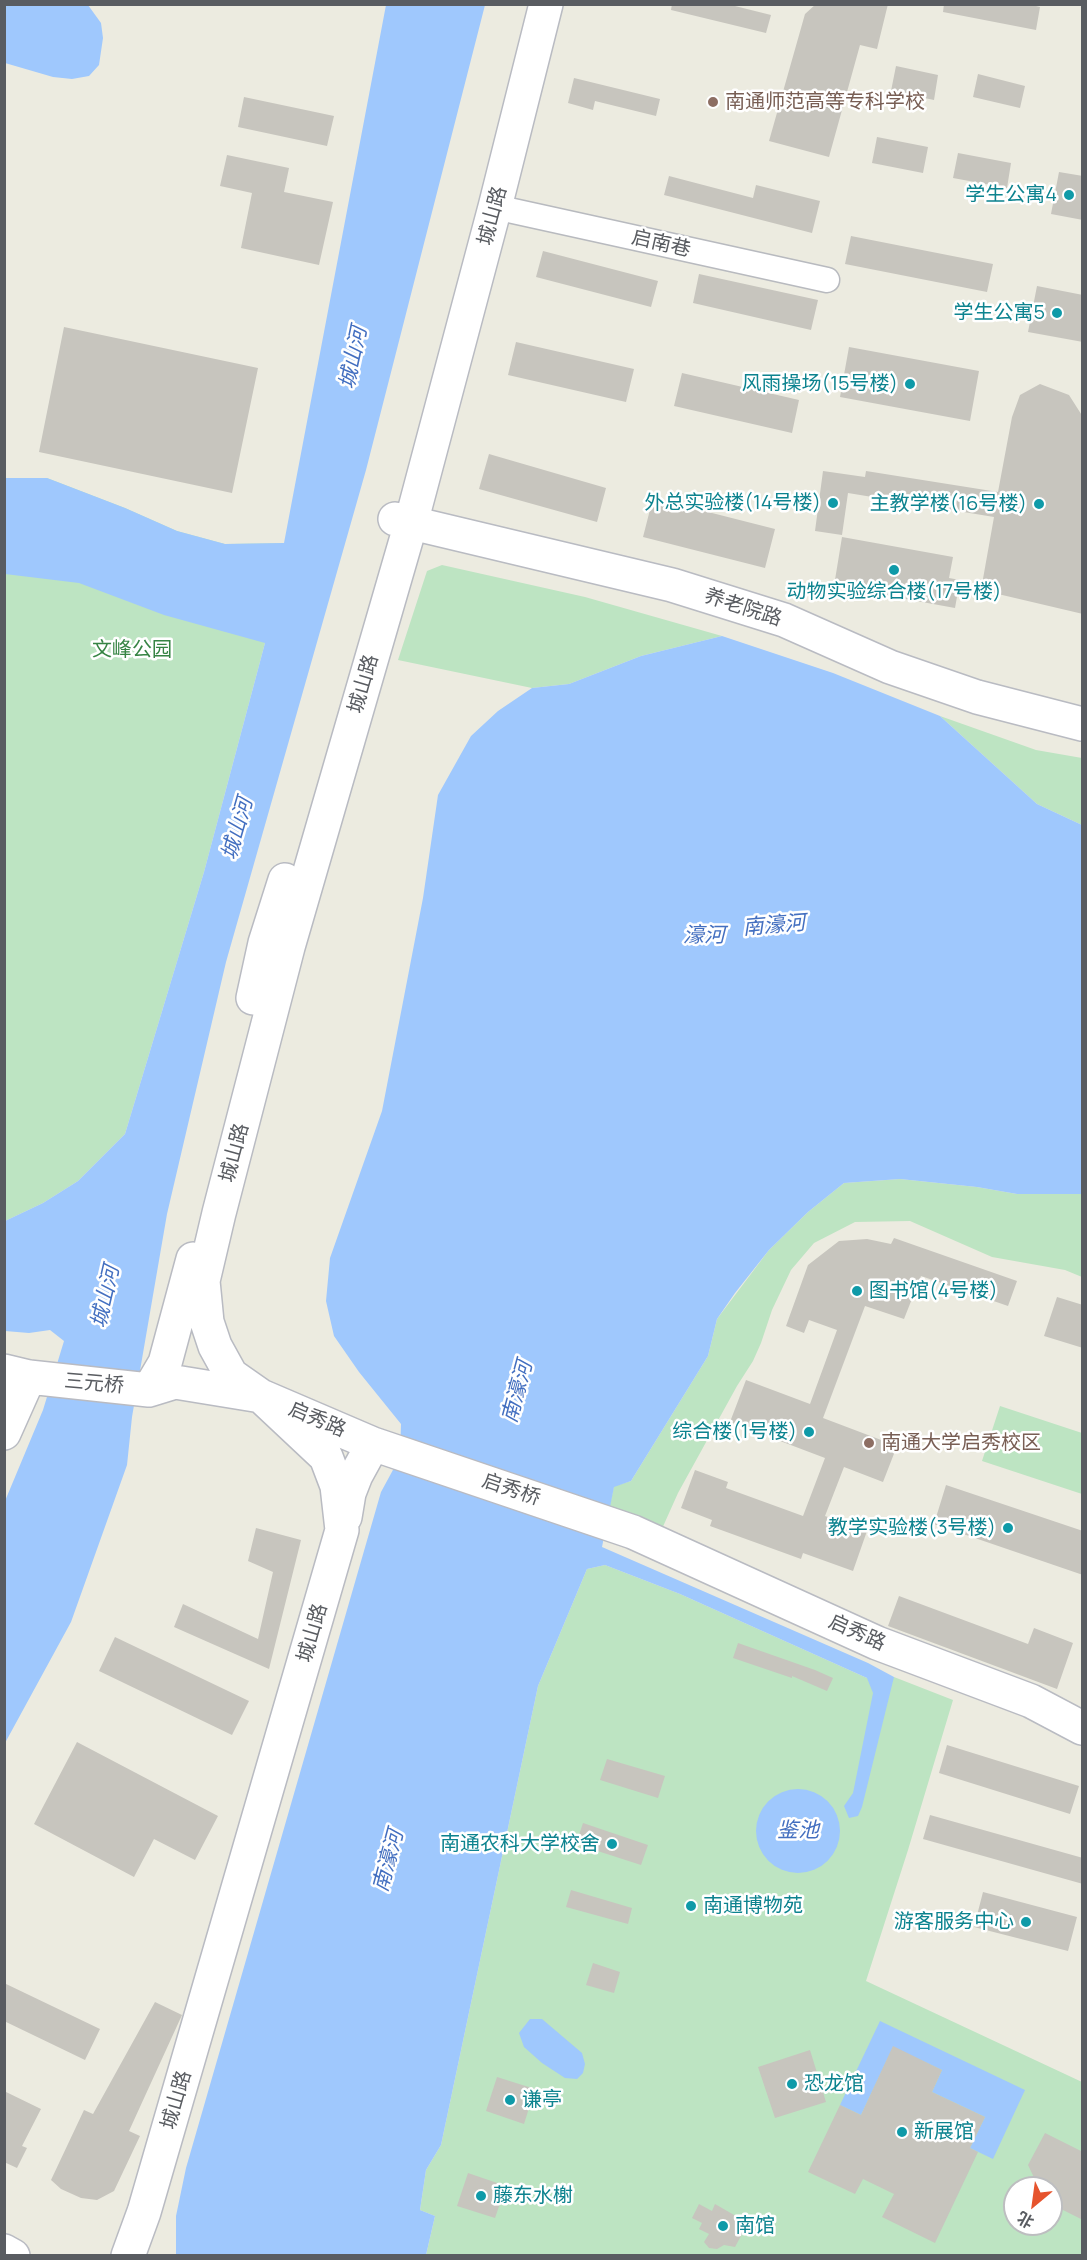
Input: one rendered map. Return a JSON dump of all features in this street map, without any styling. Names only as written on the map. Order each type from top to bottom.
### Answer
[{"type":"main road","name":"城山路","points":[[145,1389],[165,1363],[190,1274],[265,943],[403,521],[525,4]]},
{"type":"main road","name":"城山路","points":[[128,2256],[144,2212],[342,1530],[337,1486],[326,1457],[261,1396],[231,1375],[215,1346],[207,1322],[203,1281],[288,947],[403,521],[495,207],[546,4]]},
{"type":"main road","name":"养老院路","points":[[403,521],[672,585],[784,620],[890,667],[976,697],[1083,724]]},
{"type":"main road","name":"三元桥","points":[[27,1376],[145,1389]]},
{"type":"main road","points":[[4,1432],[27,1376]]},
{"type":"main road","points":[[145,1389],[175,1382],[261,1396]]},
{"type":"main road","name":"启秀路","points":[[261,1396],[381,1446]]},
{"type":"main road","points":[[342,1530],[349,1493],[356,1474],[381,1446]]},
{"type":"main road","name":"启秀桥","points":[[381,1446],[633,1532]]},
{"type":"main road","name":"启秀路","points":[[633,1532],[877,1643],[1030,1701],[1083,1728]]},
{"type":"main road","points":[[4,2251],[13,2256]]},
{"type":"street","name":"启南巷","points":[[495,207],[827,280]]},
{"type":"green space","name":"文峰公园","points":[[5,478],[47,478],[177,531],[225,544],[285,543],[265,643],[204,872],[125,1134],[78,1181],[43,1203],[5,1221]]},
{"type":"green space","points":[[442,565],[585,597],[722,636],[641,656],[569,684],[532,688],[398,660],[427,571]]},
{"type":"green space","points":[[940,716],[1036,750],[1082,758],[1082,825],[1037,804]]},
{"type":"green space","points":[[900,1179],[977,1187],[1017,1194],[1082,1194],[1082,1277],[1065,1270],[992,1257],[910,1221],[855,1222],[814,1243],[791,1270],[772,1310],[753,1361],[678,1493],[661,1531],[609,1509],[614,1486],[631,1481],[708,1356],[717,1319],[769,1250],[808,1212],[844,1183]]},
{"type":"green space","points":[[1000,1406],[1082,1433],[1082,1494],[982,1461]]},
{"type":"green space","name":"南通博物苑","points":[[605,1565],[680,1594],[867,1678],[894,1677],[953,1700],[866,1981],[1082,2082],[1082,2255],[426,2255],[435,2216],[420,2210],[426,2170],[441,2145],[538,1686],[587,1569]]},
{"type":"water","points":[[5,4],[88,5],[101,23],[103,38],[99,65],[89,76],[72,79],[53,77],[5,63]]},
{"type":"water","name":"城山河","points":[[386,5],[485,5],[366,470],[226,962],[167,1214],[132,1417],[127,1465],[71,1622],[5,1743],[5,1501],[43,1410],[64,1341],[50,1330],[29,1333],[5,1331],[5,1221],[43,1203],[78,1181],[125,1134],[204,872],[265,643],[164,615],[79,583],[5,574],[5,478],[47,478],[177,531],[225,544],[284,543]]},
{"type":"water","name":"濠河","points":[[722,636],[833,673],[940,716],[1037,804],[1082,825],[1082,1194],[1017,1194],[977,1187],[900,1179],[844,1183],[808,1212],[769,1250],[735,1293],[717,1319],[708,1356],[631,1481],[614,1487],[602,1547],[868,1663],[894,1677],[858,1816],[849,1818],[844,1806],[853,1793],[873,1693],[867,1678],[680,1594],[605,1565],[587,1569],[538,1686],[441,2145],[426,2170],[420,2210],[435,2216],[426,2255],[176,2256],[176,2216],[186,2168],[381,1492],[400,1457],[401,1424],[359,1372],[334,1336],[326,1301],[330,1258],[382,1111],[423,898],[438,795],[471,736],[498,711],[532,688],[569,684],[641,656]]},
{"type":"water","name":"鉴池","points":[[798,1789],[814,1792],[833,1808],[840,1831],[837,1847],[821,1866],[798,1873],[782,1870],[763,1854],[756,1831],[759,1815],[775,1796]]},
{"type":"water","points":[[530,2019],[542,2019],[582,2053],[585,2064],[583,2073],[577,2079],[565,2078],[542,2063],[524,2047],[519,2033]]},
{"type":"water","points":[[880,2021],[1025,2090],[993,2159],[970,2148],[985,2117],[932,2092],[942,2070],[893,2047],[861,2115],[840,2105]]},
{"type":"building","points":[[672,4],[727,4],[771,15],[766,33],[671,10]]},
{"type":"building","points":[[816,4],[888,4],[877,49],[860,45],[829,157],[769,141],[805,14]]},
{"type":"building","points":[[944,4],[1028,4],[1040,7],[1036,30],[943,12]]},
{"type":"building","points":[[896,66],[938,75],[934,100],[891,91]]},
{"type":"building","points":[[978,74],[1025,86],[1020,108],[973,97]]},
{"type":"building","points":[[574,78],[660,99],[656,116],[595,101],[593,110],[568,103]]},
{"type":"building","points":[[244,97],[334,116],[327,146],[238,127]]},
{"type":"building","points":[[877,137],[928,147],[923,173],[872,163]]},
{"type":"building","points":[[958,153],[1011,163],[1007,188],[953,178]]},
{"type":"building","points":[[227,155],[289,168],[284,192],[333,202],[319,265],[241,248],[252,193],[220,186]]},
{"type":"building","name":"学生公寓4","points":[[1059,172],[1083,176],[1083,220],[1051,214]]},
{"type":"building","points":[[669,176],[753,198],[756,185],[820,201],[812,233],[664,195]]},
{"type":"building","points":[[851,236],[993,264],[987,292],[845,264]]},
{"type":"building","points":[[543,251],[658,281],[651,307],[536,277]]},
{"type":"building","points":[[699,274],[818,300],[811,330],[693,303]]},
{"type":"building","name":"学生公寓5","points":[[1037,286],[1083,295],[1083,342],[1028,332]]},
{"type":"building","points":[[64,327],[258,368],[232,493],[39,452]]},
{"type":"building","points":[[516,342],[634,369],[626,402],[508,375]]},
{"type":"building","name":"风雨操场(15号楼)","points":[[849,347],[979,371],[970,421],[840,397]]},
{"type":"building","points":[[682,373],[799,400],[792,433],[674,406]]},
{"type":"building","name":"主教学楼(16号楼)","points":[[1040,384],[1069,395],[1083,417],[1083,614],[981,590],[994,517],[848,493],[842,535],[815,531],[823,471],[865,477],[866,471],[998,492],[1012,417],[1020,395]]},
{"type":"building","points":[[489,454],[606,488],[597,522],[479,489]]},
{"type":"building","points":[[653,498],[775,529],[765,568],[643,537]]},
{"type":"building","name":"动物实验综合楼(17号楼)","points":[[842,537],[953,557],[949,578],[960,580],[955,608],[834,586]]},
{"type":"building","points":[[894,1238],[1017,1281],[1008,1306],[921,1276],[904,1319],[865,1306],[823,1418],[897,1446],[883,1482],[844,1467],[825,1516],[867,1531],[853,1571],[803,1553],[801,1559],[710,1526],[712,1520],[681,1508],[695,1470],[728,1482],[726,1488],[803,1516],[825,1458],[730,1422],[746,1380],[810,1404],[837,1330],[809,1320],[804,1333],[786,1326],[808,1265],[839,1241],[867,1239],[891,1244]]},
{"type":"building","points":[[1057,1297],[1083,1305],[1083,1348],[1044,1336]]},
{"type":"building","name":"教学实验楼(3号楼)","points":[[946,1485],[1083,1531],[1083,1575],[934,1524]]},
{"type":"building","points":[[256,1528],[301,1540],[269,1669],[174,1627],[183,1604],[258,1639],[273,1572],[248,1561]]},
{"type":"building","points":[[899,1596],[1028,1644],[1034,1628],[1073,1643],[1057,1689],[888,1626]]},
{"type":"building","points":[[115,1637],[249,1701],[232,1735],[99,1671]]},
{"type":"building","points":[[738,1643],[833,1678],[827,1691],[792,1676],[792,1678],[733,1658]]},
{"type":"building","points":[[77,1742],[218,1816],[195,1860],[154,1839],[134,1877],[34,1824]]},
{"type":"building","points":[[947,1745],[1079,1786],[1070,1814],[939,1773]]},
{"type":"building","points":[[607,1759],[665,1776],[658,1798],[600,1780]]},
{"type":"building","points":[[930,1815],[1083,1858],[1083,1884],[923,1839]]},
{"type":"building","name":"南通农科大学校舍","points":[[583,1823],[648,1845],[641,1865],[576,1844]]},
{"type":"building","points":[[571,1890],[632,1908],[628,1924],[566,1907]]},
{"type":"building","name":"游客服务中心","points":[[983,1892],[1077,1917],[1068,1951],[974,1927]]},
{"type":"building","points":[[593,1963],[620,1972],[614,1993],[586,1985]]},
{"type":"building","points":[[4,1983],[100,2029],[85,2060],[4,2021]]},
{"type":"building","points":[[155,2002],[182,2015],[129,2131],[140,2136],[114,2191],[97,2200],[81,2198],[61,2189],[51,2180],[84,2110],[93,2114]]},
{"type":"building","name":"新展馆","points":[[893,2046],[942,2070],[932,2092],[985,2117],[970,2148],[978,2152],[935,2243],[882,2217],[894,2194],[863,2179],[855,2194],[808,2172],[840,2105],[861,2115]]},
{"type":"building","name":"恐龙馆","points":[[810,2050],[826,2102],[775,2118],[758,2067]]},
{"type":"building","name":"谦亭","points":[[497,2077],[535,2089],[524,2124],[486,2111]]},
{"type":"building","points":[[4,2091],[41,2109],[22,2146],[27,2148],[17,2168],[4,2162]]},
{"type":"building","points":[[1045,2133],[1083,2152],[1083,2220],[1063,2210],[1063,2176],[1033,2176],[1028,2165]]},
{"type":"building","name":"藤东水榭","points":[[468,2173],[506,2186],[495,2218],[457,2206]]},
{"type":"building","name":"南馆","points":[[699,2204],[712,2211],[715,2204],[748,2223],[735,2247],[724,2245],[717,2249],[709,2248],[704,2242],[709,2234],[699,2229],[702,2223],[692,2218]]},
{"type":"place","name":"南通师范高等专科学校","points":[[713,102]]},
{"type":"place","name":"学生公寓4","points":[[1069,195]]},
{"type":"place","name":"学生公寓5","points":[[1057,313]]},
{"type":"place","name":"风雨操场(15号楼)","points":[[910,384]]},
{"type":"place","name":"外总实验楼(14号楼)","points":[[833,503]]},
{"type":"place","name":"主教学楼(16号楼)","points":[[1039,504]]},
{"type":"place","name":"动物实验综合楼(17号楼)","points":[[894,570]]},
{"type":"place","name":"图书馆(4号楼)","points":[[857,1291]]},
{"type":"place","name":"综合楼(1号楼)","points":[[809,1432]]},
{"type":"place","name":"南通大学启秀校区","points":[[869,1443]]},
{"type":"place","name":"教学实验楼(3号楼)","points":[[1008,1528]]},
{"type":"place","name":"南通农科大学校舍","points":[[612,1844]]},
{"type":"place","name":"南通博物苑","points":[[691,1906]]},
{"type":"place","name":"游客服务中心","points":[[1026,1922]]},
{"type":"place","name":"恐龙馆","points":[[792,2084]]},
{"type":"place","name":"谦亭","points":[[510,2100]]},
{"type":"place","name":"新展馆","points":[[902,2132]]},
{"type":"place","name":"藤东水榭","points":[[481,2196]]},
{"type":"place","name":"南馆","points":[[723,2226]]},
{"type":"water label","name":"南濠河","points":[[774,926]]},
{"type":"water label","name":"南濠河","points":[[518,1392]]},
{"type":"water label","name":"南濠河","points":[[389,1861]]}]
